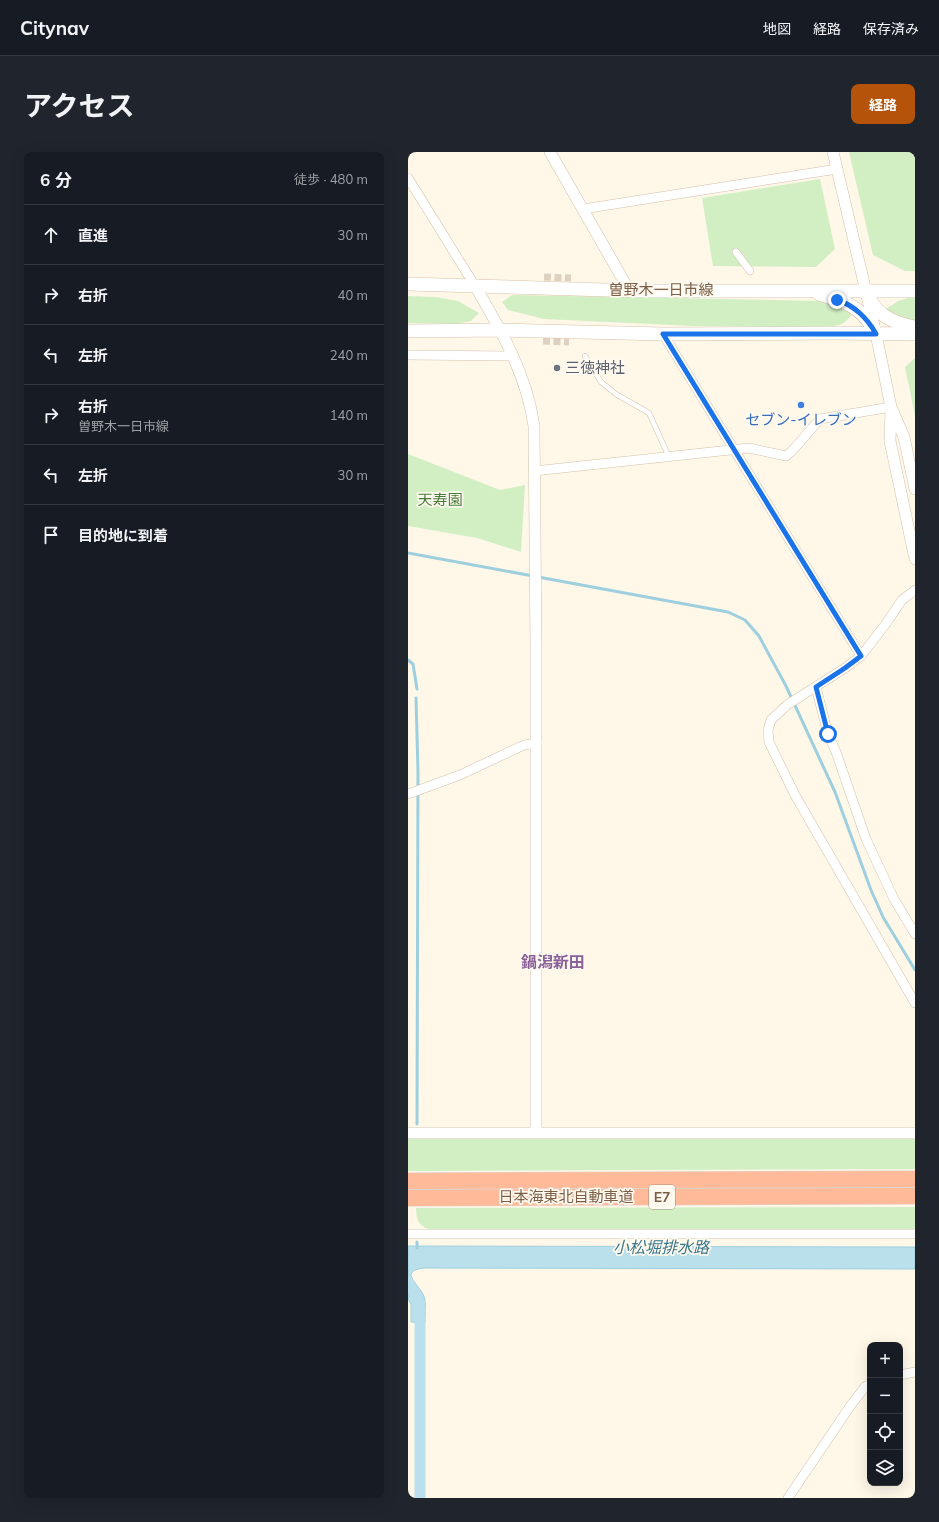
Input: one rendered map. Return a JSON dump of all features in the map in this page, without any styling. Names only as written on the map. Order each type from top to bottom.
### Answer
[{"type":"highway","name":"日本海東北自動車道","points":[[408,1181],[915,1179]]},
{"type":"highway","name":"日本海東北自動車道","points":[[408,1198],[915,1196]]},
{"type":"main road","name":"曽野木一日市線","points":[[408,284],[628,290],[915,291]]},
{"type":"main road","points":[[810,291],[841,301],[852,307],[870,323],[876,334]]},
{"type":"main road","points":[[866,291],[869,300],[879,312],[895,322],[915,327]]},
{"type":"main road","points":[[408,331],[501,330],[663,334],[915,334]]},
{"type":"street","points":[[550,152],[628,290]]},
{"type":"street","points":[[833,152],[892,407],[904,437],[915,489]]},
{"type":"street","points":[[583,209],[837,169]]},
{"type":"street","points":[[408,178],[501,330],[513,356],[532,410],[534,426],[537,743],[536,1133]]},
{"type":"street","points":[[736,252],[750,271]]},
{"type":"street","points":[[663,334],[861,656]]},
{"type":"street","points":[[408,355],[513,356]]},
{"type":"street","points":[[534,471],[669,458],[749,448],[786,456],[820,419],[892,407]]},
{"type":"street","points":[[892,407],[890,441],[915,560]]},
{"type":"street","points":[[915,590],[902,600],[861,656],[815,688],[787,705],[771,720],[768,730],[769,742],[796,795],[915,1003]]},
{"type":"street","points":[[815,688],[828,734],[836,752],[866,839],[894,899],[915,934]]},
{"type":"street","points":[[408,794],[460,775],[524,745],[537,743]]},
{"type":"street","points":[[408,1133],[915,1133]]},
{"type":"street","points":[[408,1234],[915,1234]]},
{"type":"street","points":[[903,1374],[915,1372]]},
{"type":"street","points":[[788,1498],[851,1404],[867,1386]]},
{"type":"lane","points":[[585,356],[602,382],[616,394],[649,413],[669,458]]},
{"type":"green space","points":[[849,152],[915,152],[915,271],[905,271],[873,255]]},
{"type":"green space","points":[[820,179],[835,249],[816,267],[713,266],[702,198]]},
{"type":"green space","points":[[512,295],[824,301],[841,304],[852,314],[842,324],[828,327],[693,326],[544,319],[508,310],[502,302]]},
{"type":"green space","points":[[408,296],[436,297],[458,301],[479,313],[471,321],[456,324],[408,323]]},
{"type":"green space","points":[[915,297],[915,324],[898,320],[886,309],[898,301]]},
{"type":"green space","points":[[915,358],[915,416],[905,367]]},
{"type":"green space","name":"天寿園","points":[[408,454],[500,490],[525,485],[521,552],[477,538],[408,526]]},
{"type":"green space","points":[[915,1136],[915,1169],[408,1171],[408,1139]]},
{"type":"green space","points":[[915,1207],[915,1230],[433,1230],[422,1226],[417,1217],[416,1208]]},
{"type":"water","name":"小松堀排水路","points":[[408,1246],[915,1247],[915,1269],[424,1268],[414,1270],[411,1275],[422,1292],[425,1300],[425,1323],[411,1322],[411,1304],[408,1299]]},
{"type":"waterway","points":[[408,553],[533,576]]},
{"type":"waterway","points":[[538,577],[728,612],[745,620],[759,636],[786,686],[835,792],[871,890],[883,917],[915,970]]},
{"type":"waterway","points":[[408,660],[413,664],[417,689]]},
{"type":"waterway","points":[[416,698],[418,772],[417,1124]]},
{"type":"waterway","points":[[417,1242],[417,1248]]},
{"type":"waterway","points":[[408,1282],[420,1307],[420,1498]]},
{"type":"tunnel","points":[[544,277],[571,278]]},
{"type":"tunnel","points":[[543,341],[569,342]]},
{"type":"place","name":"三徳神社","points":[[557,368]]},
{"type":"place","name":"セブン-イレブン","points":[[801,405]]},
{"type":"district","name":"鍋潟新田","points":[[553,962]]},
{"type":"route","points":[[828,734],[816,687],[856,661],[861,656],[663,334],[876,334],[870,323],[852,307],[837,300]]}]
